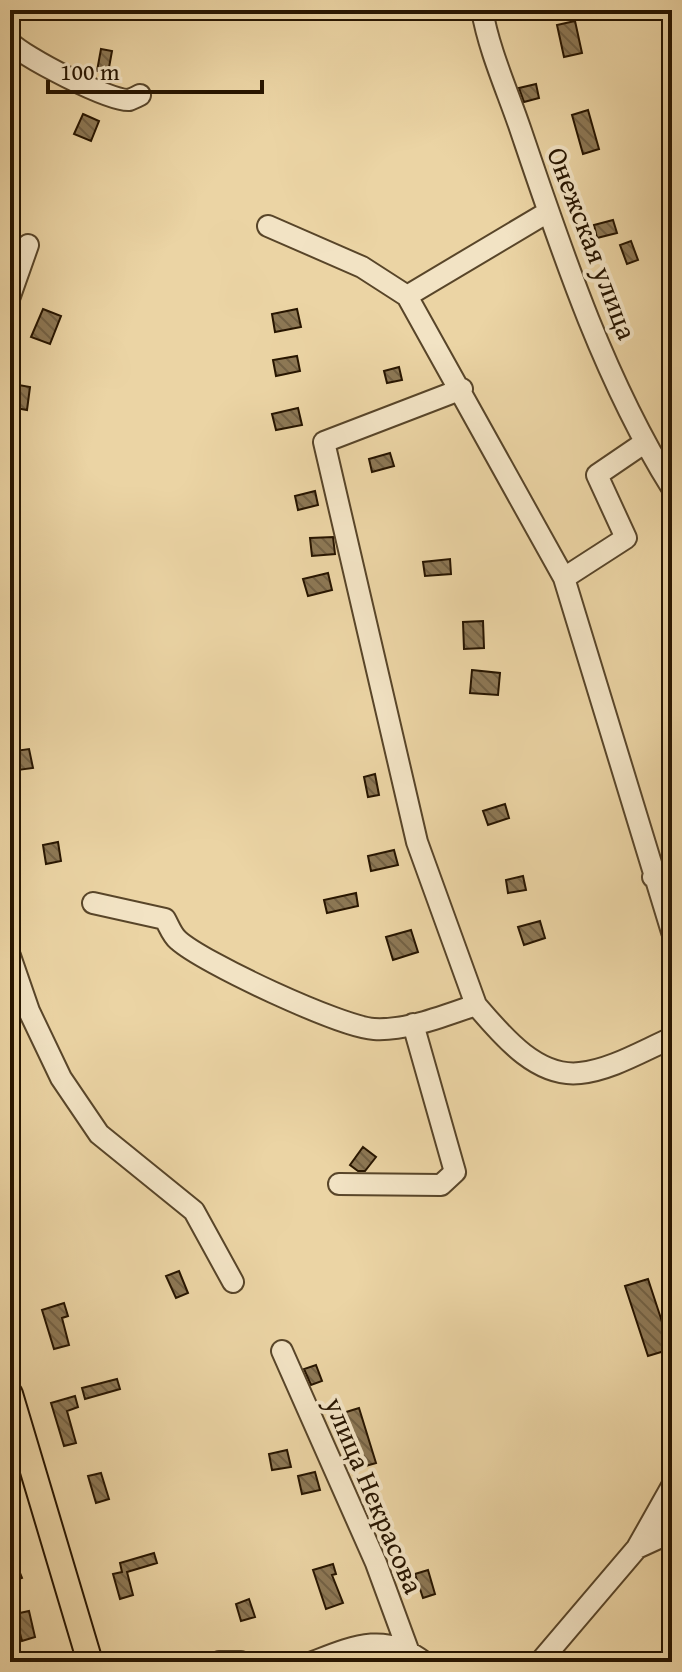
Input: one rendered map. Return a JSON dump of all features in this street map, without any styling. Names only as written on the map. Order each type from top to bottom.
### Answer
[{"type":"main road","points":[[10,1394],[90,1662]]},
{"type":"street","name":"Онежская улица","points":[[482,10],[548,212],[644,443],[672,488]]},
{"type":"street","points":[[10,42],[56,70],[114,97],[130,100],[140,95]]},
{"type":"street","points":[[407,296],[548,212]]},
{"type":"street","points":[[268,226],[362,267],[407,296],[462,389],[564,578],[663,872],[672,932]]},
{"type":"street","points":[[10,296],[28,245]]},
{"type":"street","points":[[462,389],[324,442],[417,842],[476,1005],[505,1040],[530,1059],[579,1074],[672,1038]]},
{"type":"street","points":[[564,578],[626,538],[597,475],[644,443]]},
{"type":"street","points":[[93,903],[165,919],[176,939],[214,965],[330,1015],[374,1029],[413,1024],[476,1005]]},
{"type":"street","points":[[10,956],[29,1011],[61,1078],[99,1134],[127,1160],[194,1211],[233,1282]]},
{"type":"street","points":[[339,1184],[441,1185],[455,1172],[413,1024]]},
{"type":"street","name":"улица Некрасова","points":[[282,1351],[414,1658]]},
{"type":"street","points":[[540,1662],[637,1548],[672,1486]]},
{"type":"street","points":[[637,1548],[672,1532]]},
{"type":"street","points":[[313,1662],[358,1644],[373,1643],[414,1658]]},
{"type":"street","points":[[219,1662],[241,1662]]},
{"type":"building","points":[[575,21],[582,53],[564,57],[557,25]]},
{"type":"building","points":[[101,49],[112,51],[108,73],[97,71]]},
{"type":"building","points":[[536,84],[539,98],[524,102],[519,88]]},
{"type":"building","points":[[588,110],[599,149],[583,154],[572,115]]},
{"type":"building","points":[[83,114],[99,121],[91,141],[74,134]]},
{"type":"building","points":[[613,220],[617,233],[597,238],[594,225]]},
{"type":"building","points":[[631,241],[638,260],[627,264],[620,245]]},
{"type":"building","points":[[43,309],[61,316],[50,344],[31,337]]},
{"type":"building","points":[[297,309],[301,327],[275,332],[272,314]]},
{"type":"building","points":[[297,356],[300,371],[276,376],[273,360]]},
{"type":"building","points":[[399,367],[402,380],[387,383],[384,371]]},
{"type":"building","points":[[13,384],[30,387],[27,410],[10,407]]},
{"type":"building","points":[[298,408],[302,425],[276,430],[272,414]]},
{"type":"building","points":[[390,453],[394,466],[372,472],[369,459]]},
{"type":"building","points":[[315,491],[318,505],[298,510],[295,496]]},
{"type":"building","points":[[333,537],[335,554],[312,556],[310,538]]},
{"type":"building","points":[[450,559],[451,574],[425,576],[423,562]]},
{"type":"building","points":[[328,573],[332,590],[308,596],[303,579]]},
{"type":"building","points":[[483,621],[484,648],[464,649],[463,622]]},
{"type":"building","points":[[472,670],[500,673],[498,695],[470,693]]},
{"type":"building","points":[[29,749],[33,768],[18,770],[15,751]]},
{"type":"building","points":[[375,774],[379,795],[368,797],[364,777]]},
{"type":"building","points":[[505,804],[509,818],[488,825],[483,811]]},
{"type":"building","points":[[58,842],[61,861],[46,864],[43,845]]},
{"type":"building","points":[[394,850],[398,865],[371,871],[368,856]]},
{"type":"building","points":[[523,876],[526,890],[508,893],[506,880]]},
{"type":"building","points":[[356,893],[358,906],[327,913],[324,900]]},
{"type":"building","points":[[540,921],[545,938],[524,945],[518,927]]},
{"type":"building","points":[[411,930],[418,952],[393,960],[386,937]]},
{"type":"building","points":[[363,1147],[376,1157],[365,1171],[358,1171],[350,1165]]},
{"type":"building","points":[[179,1271],[188,1293],[176,1298],[166,1276]]},
{"type":"building","points":[[648,1279],[671,1349],[648,1356],[625,1286]]},
{"type":"building","points":[[64,1303],[68,1316],[62,1318],[69,1345],[54,1349],[42,1310]]},
{"type":"building","points":[[316,1365],[322,1381],[311,1385],[304,1369]]},
{"type":"building","points":[[117,1379],[120,1389],[85,1399],[82,1388]]},
{"type":"building","points":[[75,1396],[78,1407],[67,1411],[76,1443],[64,1446],[51,1403]]},
{"type":"building","points":[[359,1408],[376,1463],[362,1467],[343,1413]]},
{"type":"building","points":[[287,1450],[291,1467],[272,1470],[269,1454]]},
{"type":"building","points":[[315,1472],[320,1490],[302,1494],[298,1476]]},
{"type":"building","points":[[101,1473],[109,1499],[96,1503],[88,1476]]},
{"type":"building","points":[[10,1548],[22,1578],[10,1582]]},
{"type":"building","points":[[154,1553],[157,1563],[127,1572],[133,1595],[120,1599],[113,1574],[122,1572],[120,1563]]},
{"type":"building","points":[[333,1564],[336,1574],[332,1575],[343,1603],[326,1609],[313,1570]]},
{"type":"building","points":[[428,1570],[435,1594],[423,1598],[415,1574]]},
{"type":"building","points":[[249,1599],[255,1617],[241,1621],[236,1604]]},
{"type":"building","points":[[29,1611],[35,1637],[22,1641],[15,1614]]}]
